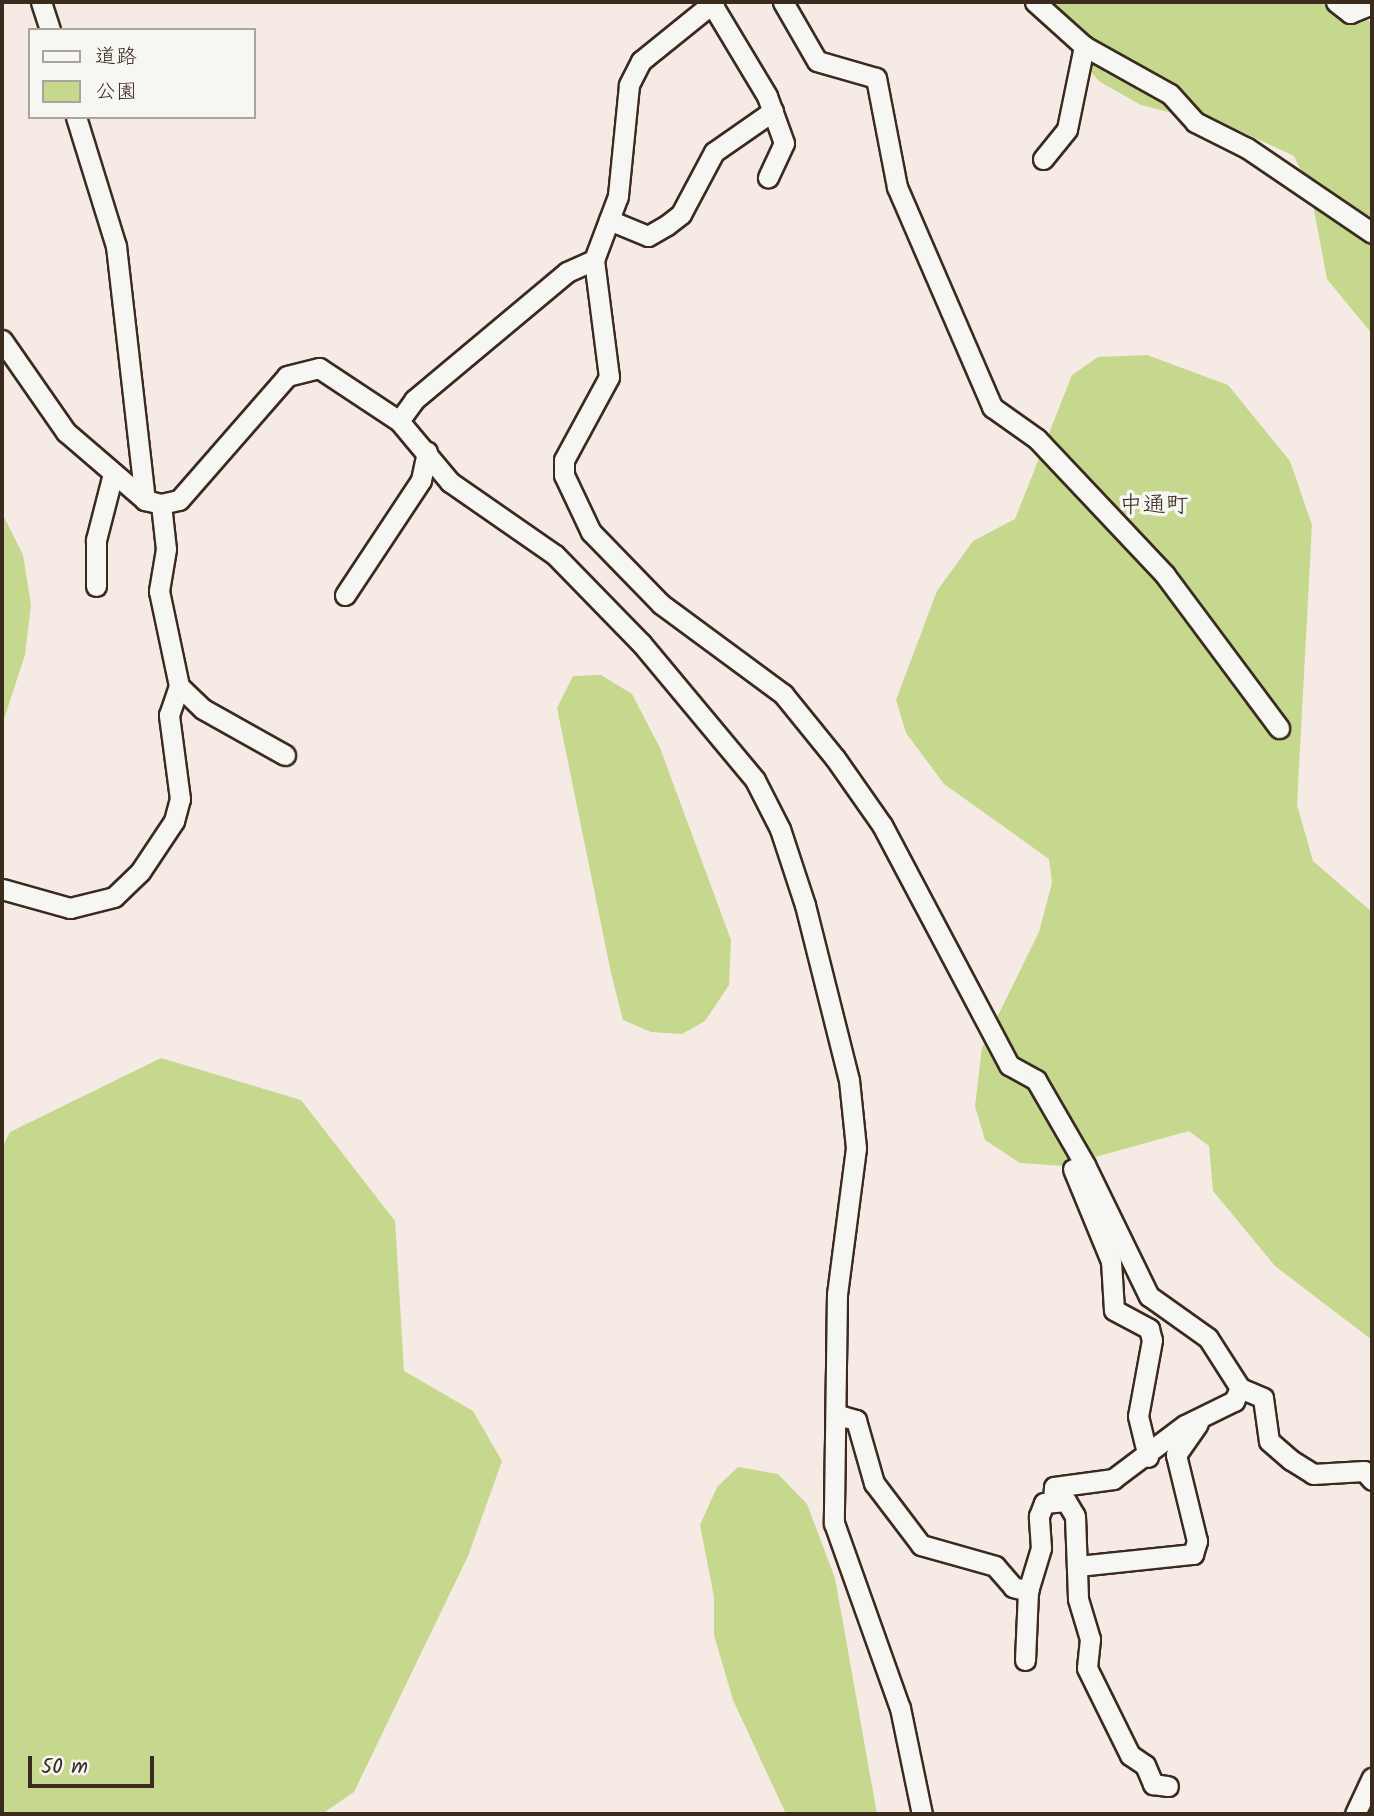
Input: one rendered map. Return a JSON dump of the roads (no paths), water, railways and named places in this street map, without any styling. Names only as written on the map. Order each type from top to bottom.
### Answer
[{"type":"street","points":[[41,2],[49,28]]},
{"type":"street","points":[[783,2],[817,61],[876,78],[897,187],[992,407],[1037,439],[1165,575],[1279,728]]},
{"type":"street","points":[[1035,2],[1084,46],[1170,94],[1195,122],[1247,148],[1372,233]]},
{"type":"street","points":[[1336,2],[1350,13],[1372,4]]},
{"type":"street","points":[[768,178],[784,143],[773,111],[713,4],[642,61],[629,85],[618,196],[594,260],[609,377],[564,460],[564,475],[591,532],[661,604],[783,694],[835,758],[882,825],[1009,1065],[1036,1080],[1149,1296],[1208,1338],[1240,1388],[1263,1398],[1269,1441],[1291,1461],[1313,1474],[1364,1471],[1372,1480]]},
{"type":"street","points":[[1043,159],[1068,129],[1084,46]]},
{"type":"street","points":[[609,220],[648,236],[667,225],[681,214],[714,152],[773,111]]},
{"type":"street","points":[[2,889],[70,908],[114,897],[140,872],[174,821],[180,799],[169,715],[179,686],[159,591],[166,549],[153,502],[116,246],[77,119]]},
{"type":"street","points":[[399,421],[414,400],[568,272],[594,260]]},
{"type":"street","points":[[2,340],[66,432],[113,474],[153,502],[179,499],[287,376],[301,367],[319,368],[399,421],[450,482],[555,555],[641,643],[755,780],[780,829],[831,1007],[856,1148],[837,1294],[838,1415],[834,1523],[900,1707],[922,1814]]},
{"type":"street","points":[[345,595],[421,481],[427,452]]},
{"type":"street","points":[[96,586],[96,540],[113,474]]},
{"type":"street","points":[[179,686],[203,709],[285,755]]},
{"type":"street","points":[[1061,1124],[1082,1202],[1111,1261],[1114,1310],[1149,1329],[1152,1340],[1138,1416],[1148,1457]]},
{"type":"street","points":[[1025,1660],[1028,1591],[1041,1548],[1039,1516],[1053,1499],[1054,1487],[1113,1479],[1148,1457],[1185,1425],[1198,1423],[1234,1401],[1240,1388]]},
{"type":"street","points":[[838,1415],[856,1420],[874,1483],[921,1545],[995,1566],[1013,1587],[1028,1591]]},
{"type":"street","points":[[1078,1566],[1193,1554],[1197,1541],[1176,1455],[1198,1423]]},
{"type":"street","points":[[1053,1499],[1066,1501],[1075,1516],[1077,1599],[1090,1639],[1087,1668],[1130,1755],[1145,1765],[1153,1784],[1168,1786]]},
{"type":"street","points":[[1354,1814],[1372,1778]]},
{"type":"district","name":"中通町","points":[[1154,506]]}]
